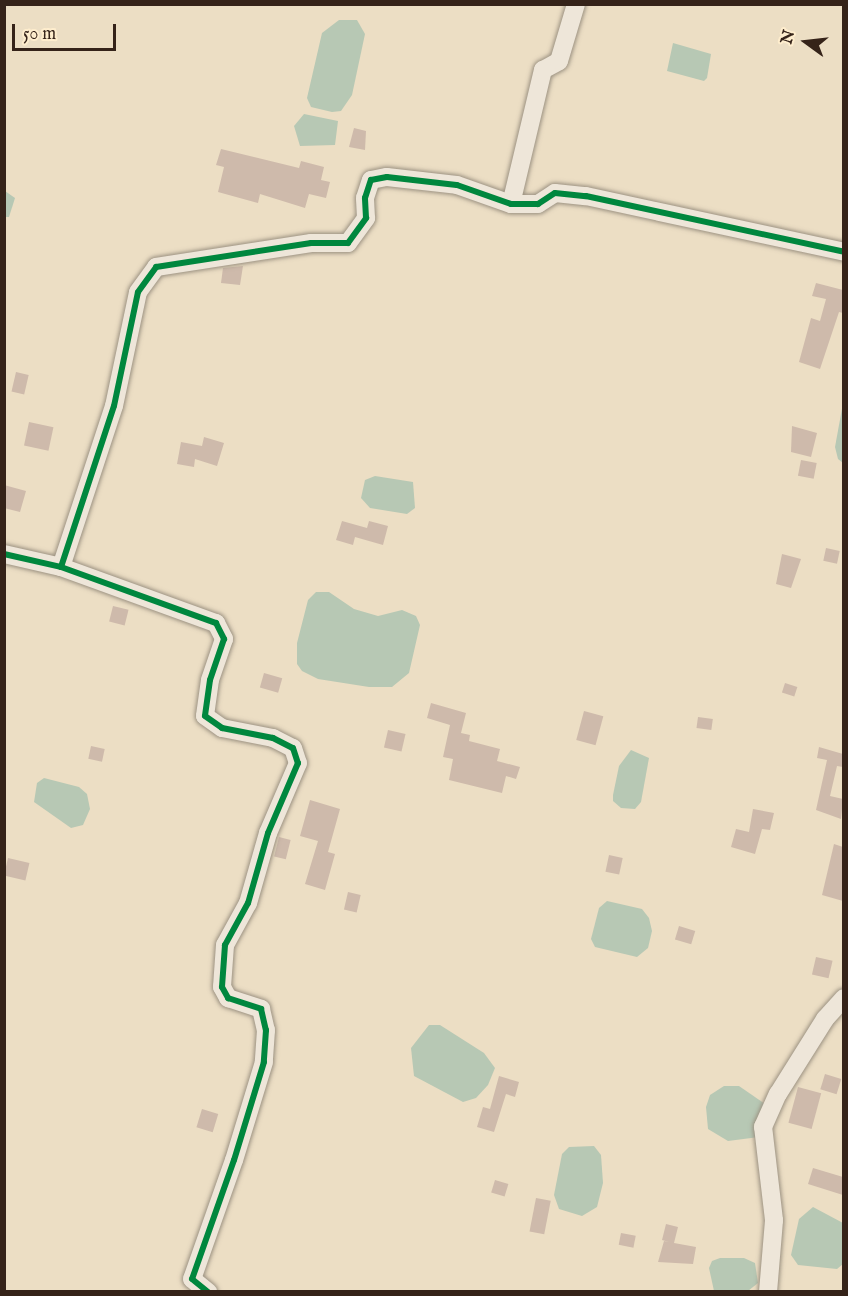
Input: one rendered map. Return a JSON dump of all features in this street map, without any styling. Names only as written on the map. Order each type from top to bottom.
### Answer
[{"type":"street","points":[[511,204],[543,70],[559,61],[576,4]]},
{"type":"street","points":[[61,567],[114,406],[138,292],[156,267],[311,243],[348,243],[366,218],[365,198],[371,180],[387,177],[457,185],[511,204],[538,204],[555,193],[586,196],[843,252]]},
{"type":"street","points":[[4,554],[61,567],[216,623],[224,639],[210,680],[205,716],[222,728],[273,738],[293,748],[298,763],[268,833],[248,903],[225,945],[222,987],[228,998],[261,1009],[266,1030],[264,1062],[238,1149],[192,1279],[208,1292]]},
{"type":"street","points":[[768,1292],[774,1220],[763,1127],[778,1094],[825,1018],[843,998]]},
{"type":"shaded area","points":[[339,20],[357,20],[365,34],[352,95],[341,111],[332,112],[311,107],[307,98],[322,33]]},
{"type":"shaded area","points":[[673,43],[711,54],[707,78],[704,81],[667,71]]},
{"type":"shaded area","points":[[304,114],[338,121],[335,145],[300,146],[294,126]]},
{"type":"shaded area","points":[[5,191],[15,198],[9,217],[5,217]]},
{"type":"shaded area","points":[[843,403],[843,463],[838,459],[835,447]]},
{"type":"shaded area","points":[[375,476],[413,482],[415,508],[407,514],[370,508],[361,498],[365,480]]},
{"type":"shaded area","points":[[316,592],[329,592],[354,609],[378,616],[402,610],[416,616],[420,625],[409,673],[392,687],[369,687],[318,679],[302,671],[297,664],[297,643],[308,600]]},
{"type":"shaded area","points":[[631,750],[649,758],[641,802],[635,809],[621,808],[613,801],[619,766]]},
{"type":"shaded area","points":[[44,778],[79,787],[87,794],[90,809],[83,825],[71,828],[34,802],[37,783]]},
{"type":"shaded area","points":[[607,901],[642,909],[649,918],[652,931],[648,948],[637,957],[595,947],[591,939],[599,908]]},
{"type":"shaded area","points":[[429,1025],[440,1025],[484,1053],[495,1068],[488,1085],[476,1098],[463,1102],[414,1076],[411,1048]]},
{"type":"shaded area","points":[[724,1086],[739,1086],[765,1104],[759,1137],[728,1141],[708,1129],[706,1107],[710,1095]]},
{"type":"shaded area","points":[[594,1146],[601,1155],[603,1183],[597,1207],[582,1216],[559,1209],[554,1195],[562,1154],[569,1147]]},
{"type":"shaded area","points":[[813,1207],[843,1223],[843,1264],[837,1269],[798,1265],[791,1255],[799,1219]]},
{"type":"shaded area","points":[[720,1258],[744,1258],[755,1263],[758,1283],[748,1291],[714,1291],[709,1268],[712,1261]]},
{"type":"building","points":[[354,128],[366,131],[365,150],[349,147]]},
{"type":"building","points":[[221,149],[299,168],[301,161],[324,167],[321,180],[330,182],[326,198],[309,194],[305,208],[260,194],[258,203],[218,192],[224,167],[216,165]]},
{"type":"building","points":[[243,266],[240,285],[221,283],[223,268]]},
{"type":"building","points":[[816,283],[843,290],[843,313],[839,312],[820,369],[799,362],[811,318],[820,321],[826,299],[812,296]]},
{"type":"building","points":[[16,372],[29,375],[24,394],[12,391]]},
{"type":"building","points":[[29,422],[53,427],[48,451],[24,445]]},
{"type":"building","points":[[792,426],[817,433],[811,457],[791,452]]},
{"type":"building","points":[[204,437],[224,443],[217,466],[195,459],[194,467],[177,464],[181,442],[202,446]]},
{"type":"building","points":[[801,460],[817,463],[814,479],[798,476]]},
{"type":"building","points":[[4,485],[26,491],[20,512],[4,508]]},
{"type":"building","points":[[342,521],[367,528],[369,521],[388,526],[383,545],[355,537],[353,545],[336,540]]},
{"type":"building","points":[[826,548],[840,551],[837,564],[823,561]]},
{"type":"building","points":[[782,554],[801,559],[791,588],[776,584]]},
{"type":"building","points":[[113,606],[129,610],[125,625],[109,622]]},
{"type":"building","points":[[264,673],[282,678],[278,693],[260,687]]},
{"type":"building","points":[[785,683],[797,687],[794,697],[782,693]]},
{"type":"building","points":[[431,703],[466,713],[461,733],[470,735],[469,741],[500,749],[497,761],[520,767],[516,779],[506,776],[502,793],[449,780],[453,759],[443,757],[450,725],[427,718]]},
{"type":"building","points":[[584,711],[603,716],[596,745],[576,740]]},
{"type":"building","points":[[698,717],[713,719],[711,730],[696,728]]},
{"type":"building","points":[[388,730],[406,734],[401,752],[384,748]]},
{"type":"building","points":[[91,746],[105,749],[102,762],[88,759]]},
{"type":"building","points":[[819,747],[843,754],[843,767],[837,766],[830,796],[843,799],[841,819],[816,810],[827,760],[817,758]]},
{"type":"building","points":[[310,800],[340,809],[328,852],[335,854],[325,890],[305,884],[318,841],[300,836]]},
{"type":"building","points":[[753,809],[774,813],[770,830],[762,829],[755,854],[731,847],[736,829],[749,832]]},
{"type":"building","points":[[279,837],[291,840],[286,859],[274,856]]},
{"type":"building","points":[[834,844],[843,847],[843,901],[822,895]]},
{"type":"building","points":[[609,855],[623,858],[619,875],[605,872]]},
{"type":"building","points":[[8,858],[29,863],[25,880],[4,876]]},
{"type":"building","points":[[348,892],[361,895],[357,912],[344,910]]},
{"type":"building","points":[[679,926],[695,931],[691,944],[675,939]]},
{"type":"building","points":[[816,957],[833,961],[829,978],[812,975]]},
{"type":"building","points":[[825,1074],[841,1079],[837,1094],[820,1089]]},
{"type":"building","points":[[499,1076],[519,1082],[515,1097],[506,1094],[494,1132],[477,1127],[483,1107],[490,1109]]},
{"type":"building","points":[[798,1087],[821,1093],[812,1129],[788,1123]]},
{"type":"building","points":[[202,1109],[218,1114],[213,1132],[196,1127]]},
{"type":"building","points":[[813,1168],[843,1177],[843,1195],[808,1184]]},
{"type":"building","points":[[495,1180],[508,1184],[505,1197],[491,1192]]},
{"type":"building","points":[[536,1198],[551,1201],[544,1234],[530,1231]]},
{"type":"building","points":[[666,1224],[678,1227],[674,1243],[696,1247],[693,1264],[658,1262],[664,1241],[669,1242],[662,1240]]},
{"type":"building","points":[[621,1233],[636,1236],[633,1248],[619,1245]]},
{"type":"cycle path","points":[[61,567],[114,406],[138,292],[156,267],[311,243],[348,243],[366,218],[365,198],[371,180],[387,177],[457,185],[511,204],[538,204],[555,193],[586,196],[844,252]]},
{"type":"cycle path","points":[[4,554],[61,567],[216,623],[224,639],[210,680],[205,716],[222,728],[273,738],[293,748],[298,763],[268,833],[248,903],[225,945],[222,987],[228,998],[261,1009],[266,1030],[264,1062],[234,1160],[192,1279],[208,1292]]}]
